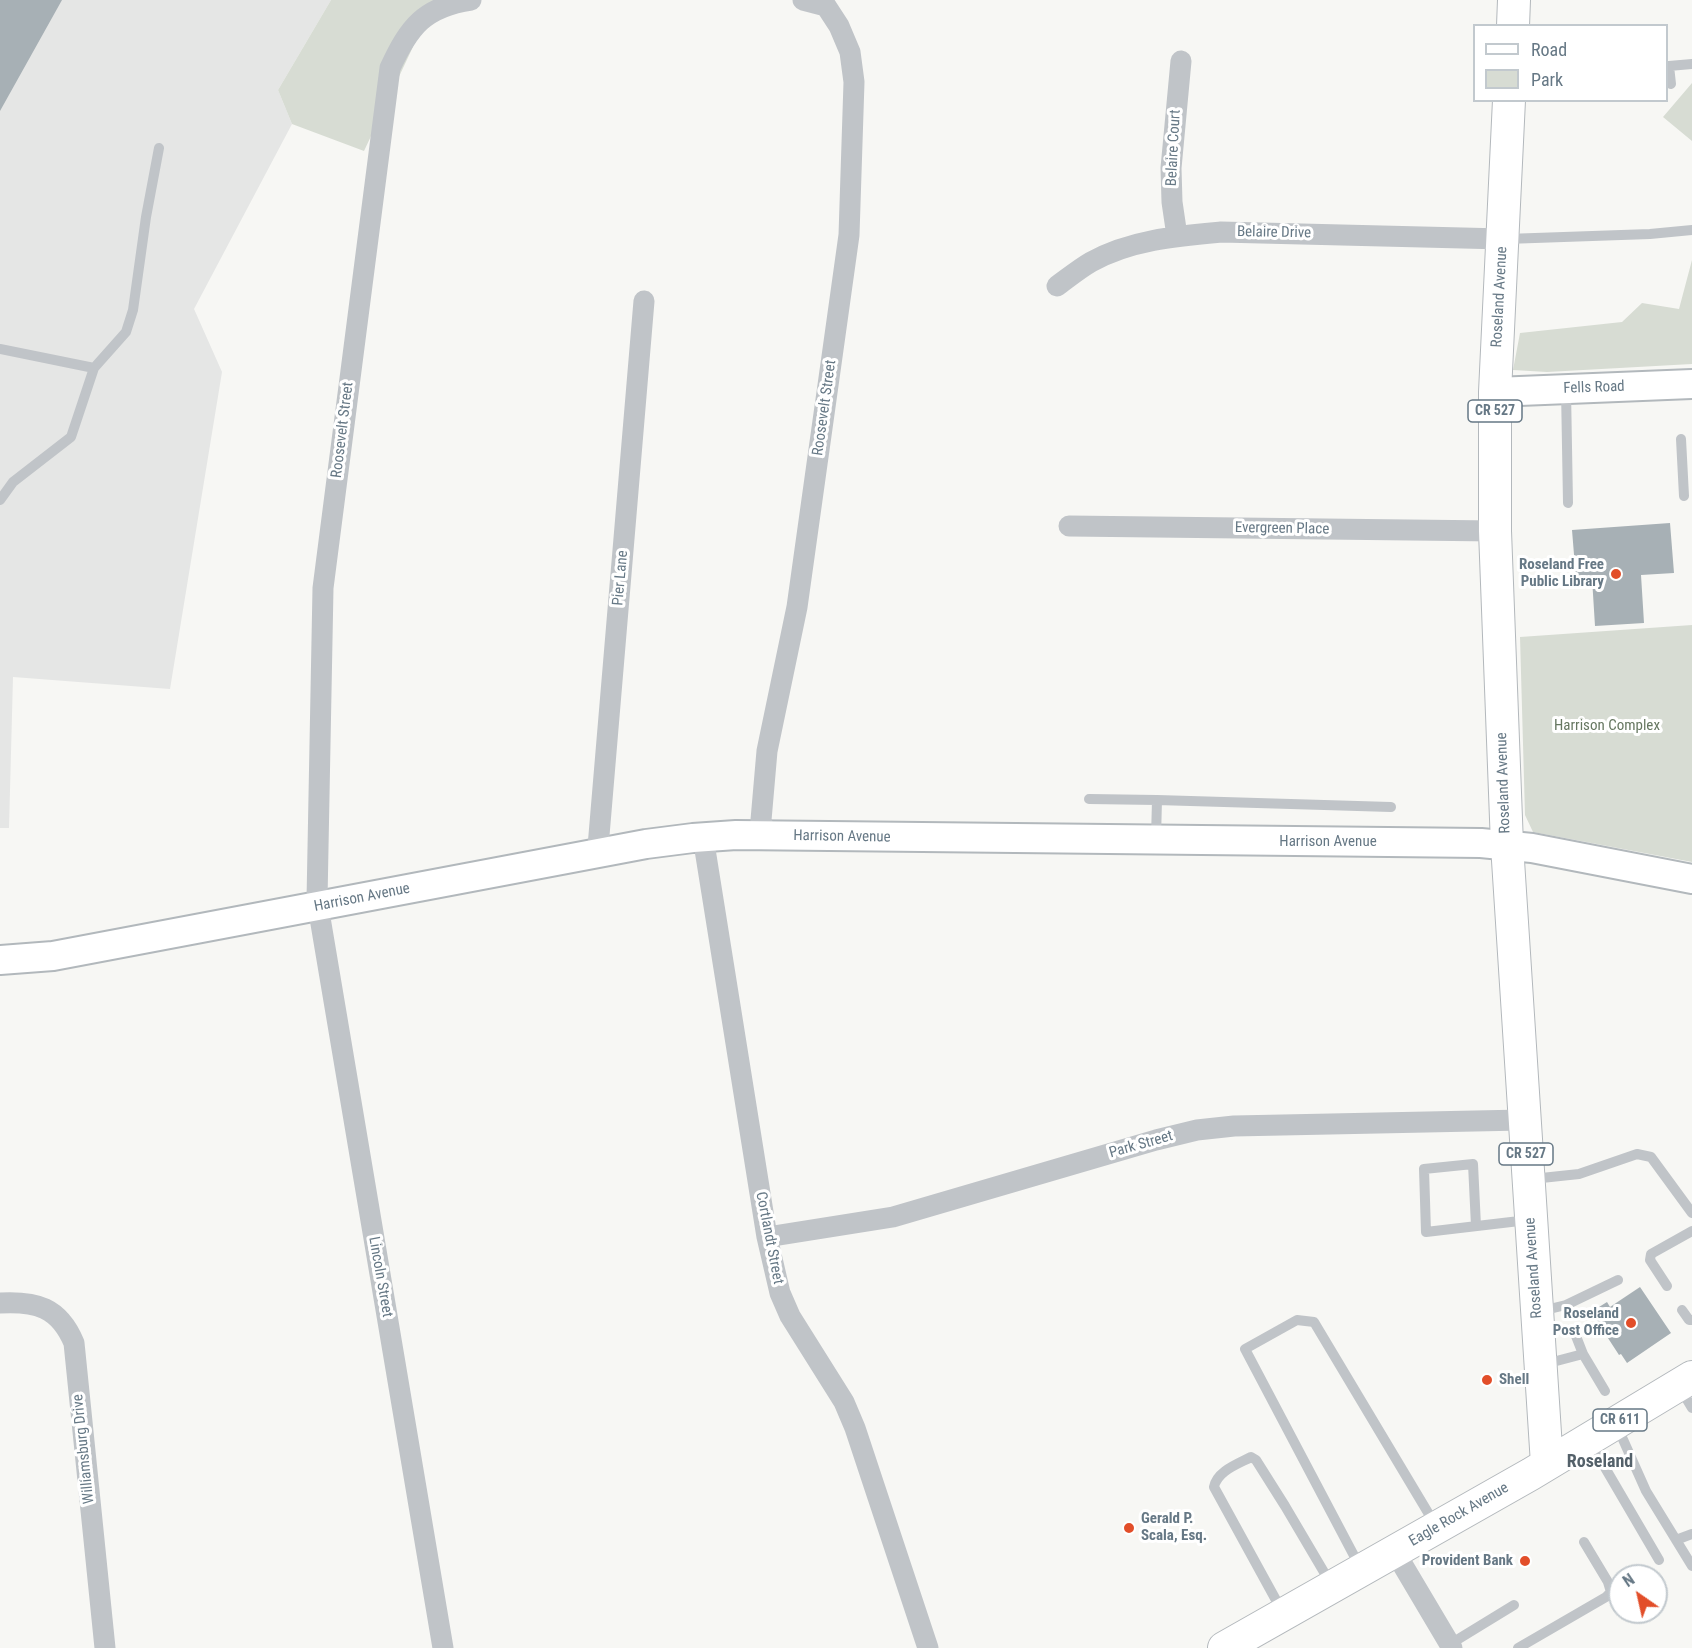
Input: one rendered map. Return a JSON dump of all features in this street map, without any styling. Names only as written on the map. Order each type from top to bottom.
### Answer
[{"type":"main road","points":[[1512,24],[1514,0]]},
{"type":"main road","name":"Roseland Avenue","points":[[1509,102],[1495,392],[1495,531],[1507,845],[1547,1464]]},
{"type":"main road","name":"Eagle Rock Avenue","points":[[1234,1645],[1283,1614],[1395,1552],[1615,1423],[1687,1390]]},
{"type":"street","name":"Roosevelt Street","points":[[317,906],[323,588],[390,68],[403,40],[430,12],[453,3],[471,0]]},
{"type":"street","name":"Roosevelt Street","points":[[766,836],[761,820],[767,751],[797,607],[849,234],[854,82],[850,52],[839,26],[826,6],[803,0]]},
{"type":"street","name":"Belaire Court","points":[[1178,236],[1172,202],[1171,168],[1181,61]]},
{"type":"street","name":"Belaire Drive","points":[[1057,286],[1092,262],[1124,248],[1178,236],[1221,232],[1503,239]]},
{"type":"street","name":"Pier Lane","points":[[596,854],[644,301]]},
{"type":"street","name":"Fells Road","points":[[1495,392],[1692,384]]},
{"type":"street","name":"Evergreen Place","points":[[1069,526],[1495,531]]},
{"type":"street","name":"Harrison Avenue","points":[[0,960],[53,956],[646,844],[703,837],[1470,843],[1532,848],[1692,879]]},
{"type":"street","name":"Cortlandt Street","points":[[703,837],[767,1237],[780,1293],[790,1316],[844,1402],[855,1428],[928,1648]]},
{"type":"street","name":"Lincoln Street","points":[[317,906],[443,1648]]},
{"type":"street","name":"Park Street","points":[[767,1237],[893,1217],[1197,1130],[1234,1126],[1523,1120]]},
{"type":"street","name":"Williamsburg Drive","points":[[0,1303],[16,1301],[32,1303],[49,1310],[70,1332],[74,1343],[105,1648]]},
{"type":"street","points":[[1395,1552],[1448,1647]]},
{"type":"lane","points":[[1671,84],[1668,66],[1692,64]]},
{"type":"lane","points":[[2,493],[70,437],[94,368],[126,332],[133,310],[146,217],[159,148]]},
{"type":"lane","points":[[1503,239],[1650,234],[1692,230]]},
{"type":"lane","points":[[0,349],[94,368]]},
{"type":"lane","points":[[1566,390],[1568,503]]},
{"type":"lane","points":[[1681,439],[1684,496]]},
{"type":"lane","points":[[1089,799],[1391,807]]},
{"type":"lane","points":[[1156,841],[1157,800]]},
{"type":"lane","points":[[1528,1179],[1579,1174],[1637,1154],[1651,1157],[1692,1213]]},
{"type":"lane","points":[[1476,1226],[1473,1164],[1424,1168],[1426,1232],[1531,1220]]},
{"type":"lane","points":[[1667,1286],[1650,1260],[1651,1254],[1692,1231]]},
{"type":"lane","points":[[1538,1312],[1566,1305],[1618,1280]]},
{"type":"lane","points":[[1682,1310],[1689,1320],[1692,1320]]},
{"type":"lane","points":[[1362,1570],[1245,1349],[1276,1330],[1297,1320],[1314,1322],[1437,1527]]},
{"type":"lane","points":[[1574,1331],[1583,1354],[1605,1391]]},
{"type":"lane","points":[[1542,1365],[1583,1354]]},
{"type":"lane","points":[[1615,1423],[1646,1491],[1692,1566]]},
{"type":"lane","points":[[1588,1439],[1659,1560]]},
{"type":"lane","points":[[1283,1614],[1214,1487],[1217,1478],[1251,1457],[1256,1460],[1286,1506],[1332,1587]]},
{"type":"lane","points":[[1676,1540],[1692,1534]]},
{"type":"lane","points":[[1518,1648],[1611,1592],[1608,1582],[1584,1542]]},
{"type":"lane","points":[[1448,1647],[1514,1605]]},
{"type":"shaded area","points":[[0,0],[331,0],[278,90],[292,124],[194,309],[222,372],[170,689],[13,677],[9,828],[0,828]]},
{"type":"green space","points":[[331,0],[435,0],[364,151],[292,124],[278,90]]},
{"type":"green space","points":[[1692,83],[1692,141],[1663,117]]},
{"type":"green space","points":[[1692,260],[1692,364],[1547,372],[1513,370],[1520,333],[1622,322],[1642,303],[1679,309]]},
{"type":"green space","name":"Harrison Complex","points":[[1692,625],[1692,862],[1533,832],[1525,815],[1520,637]]},
{"type":"building","points":[[0,0],[62,0],[0,111]]},
{"type":"building","name":"Roseland Free Public Library","points":[[1670,523],[1674,573],[1641,575],[1644,623],[1595,626],[1592,578],[1576,579],[1572,530]]},
{"type":"building","name":"Roseland Post Office","points":[[1640,1287],[1671,1333],[1627,1363],[1621,1354],[1619,1355],[1591,1312],[1607,1302],[1610,1307]]},
{"type":"place","name":"Roseland Free Public Library","points":[[1616,574]]},
{"type":"place","name":"Roseland Post Office","points":[[1631,1323]]},
{"type":"place","name":"Shell","points":[[1487,1380]]},
{"type":"place","name":"Gerald P. Scala, Esq.","points":[[1129,1528]]},
{"type":"place","name":"Provident Bank","points":[[1525,1561]]},
{"type":"district","name":"Roseland","points":[[1600,1462]]}]
